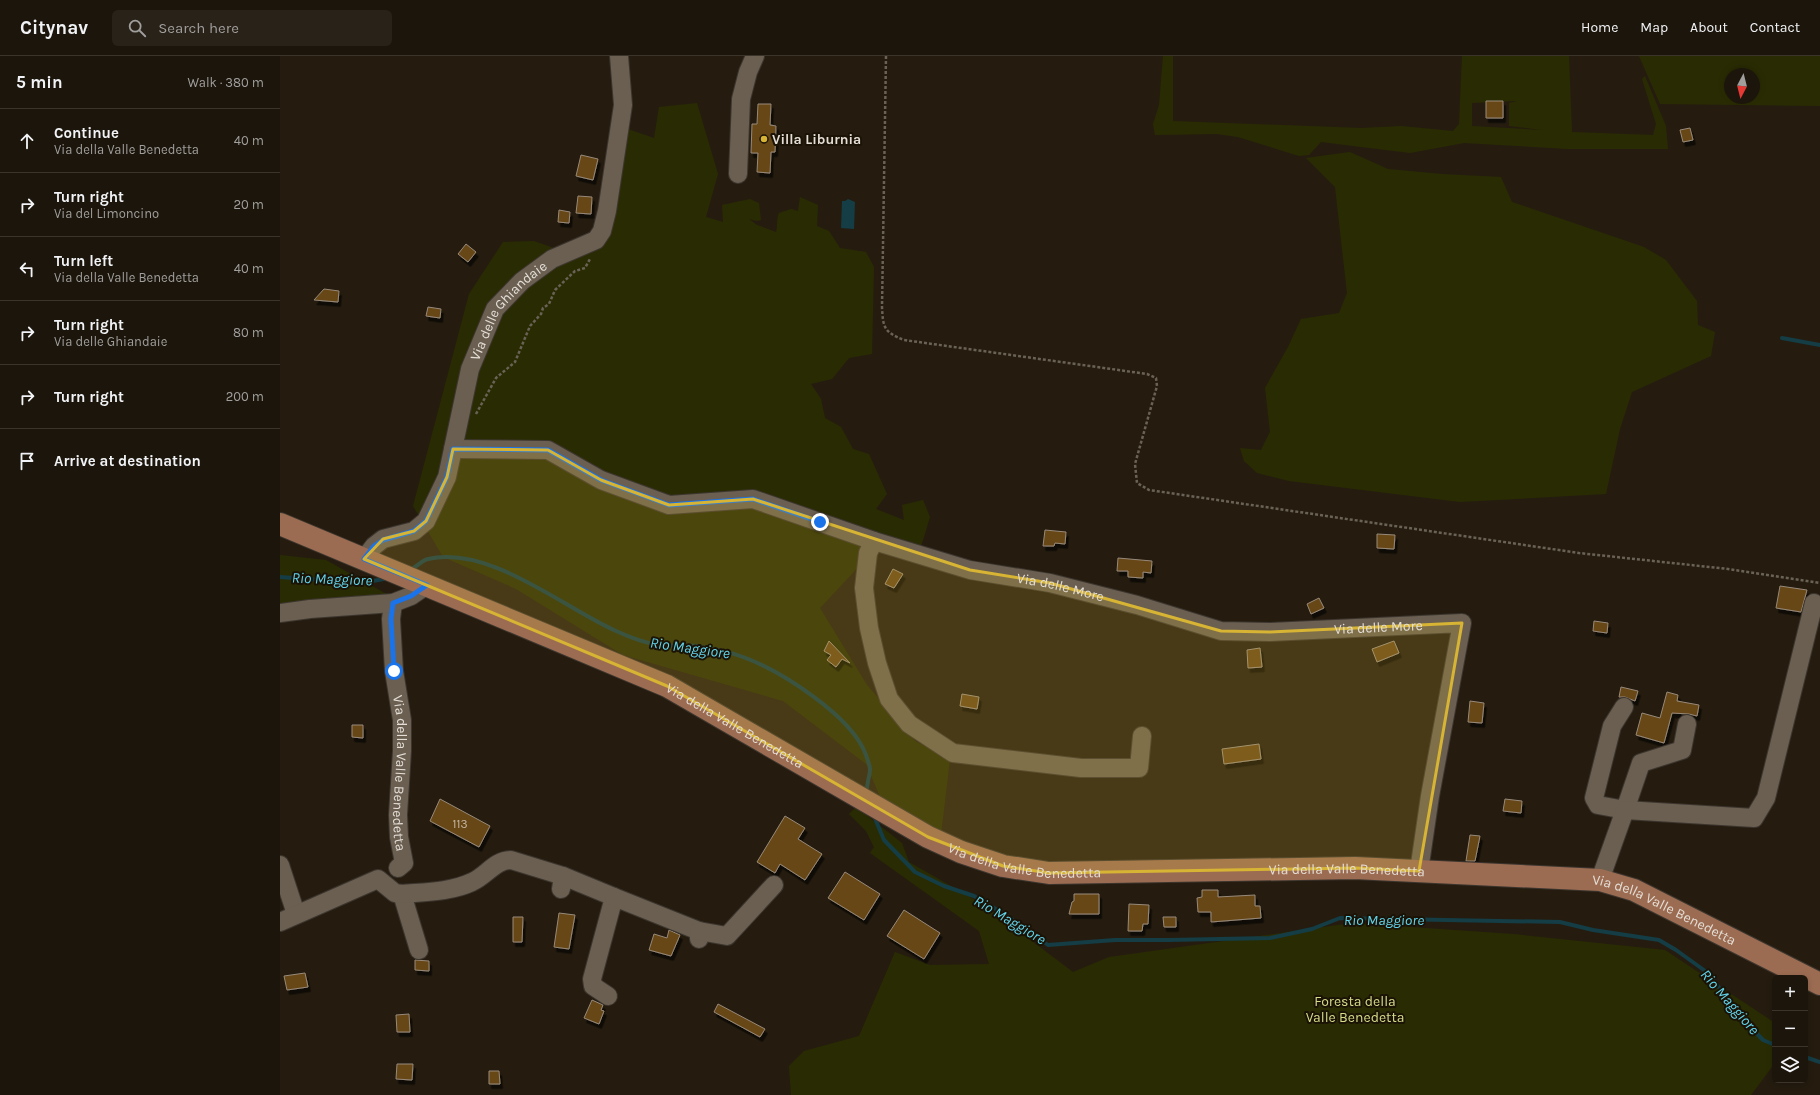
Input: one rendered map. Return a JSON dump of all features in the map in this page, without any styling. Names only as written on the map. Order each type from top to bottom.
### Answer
[{"type":"main road","name":"Via della Valle Benedetta","points":[[280,524],[667,686],[928,837],[961,852],[1003,866],[1049,873],[1355,868],[1600,880],[1634,890],[1820,984]]},
{"type":"street","name":"Via delle Ghiandaie","points":[[364,559],[374,546],[383,540],[414,531],[426,521],[447,477],[470,370],[495,309],[522,281],[552,259],[596,240],[602,231],[607,211],[623,105],[619,56]]},
{"type":"street","points":[[738,174],[741,99],[748,72],[755,56]]},
{"type":"street","points":[[453,449],[548,450],[601,480],[669,505],[753,499],[874,541],[868,553],[864,588],[869,628],[877,664],[889,699],[909,724],[953,753],[1081,768],[1139,768],[1142,736]]},
{"type":"street","name":"Via delle More","points":[[874,541],[970,570],[1050,583],[1137,605],[1221,631],[1270,632],[1462,623],[1430,796],[1418,871]]},
{"type":"street","points":[[280,613],[310,609],[393,603],[411,596],[421,583]]},
{"type":"street","name":"Via della Valle Benedetta","points":[[393,603],[391,619],[394,671],[402,720],[402,751],[398,815],[399,837],[404,863],[398,868]]},
{"type":"street","points":[[1624,707],[1612,726],[1594,798],[1598,805],[1625,810],[1754,818],[1766,798],[1814,603]]},
{"type":"street","points":[[1600,880],[1640,763],[1682,750],[1687,724]]},
{"type":"street","points":[[280,865],[288,918],[378,879],[395,893],[402,894],[453,888],[489,878],[499,862],[511,860],[562,883],[614,897],[699,935],[727,936],[774,885]]},
{"type":"street","points":[[402,894],[419,950]]},
{"type":"street","points":[[608,996],[593,986],[592,979],[614,897]]},
{"type":"path","points":[[886,56],[882,307],[883,325],[890,335],[904,340],[1147,374],[1156,378],[1157,386],[1134,464],[1137,483],[1149,490],[1579,553],[1728,569],[1820,583]]},
{"type":"path","points":[[475,416],[496,378],[515,362],[530,326],[541,314],[543,308],[549,304],[555,290],[575,271],[585,268],[591,254]]},
{"type":"highlighted area","points":[[453,449],[548,450],[601,480],[669,505],[753,499],[970,570],[1050,583],[1221,631],[1270,632],[1462,623],[1419,871],[1355,868],[1049,873],[1003,866],[928,837],[667,686],[364,559],[383,539],[414,531],[426,521],[447,477]]},
{"type":"green space","points":[[1163,56],[1173,56],[1173,121],[1361,128],[1401,126],[1453,131],[1459,124],[1462,56],[1569,56],[1572,132],[1653,135],[1656,124],[1642,79],[1645,76],[1666,126],[1668,149],[1568,149],[1464,143],[1410,153],[1321,142],[1309,155],[1299,156],[1238,137],[1217,134],[1155,135],[1153,124],[1159,105]],"holes":[[[1517,101],[1509,103],[1509,126],[1542,130],[1472,126],[1472,103]]]},
{"type":"green space","points":[[1639,56],[1820,56],[1820,106],[1660,104]]},
{"type":"green space","points":[[697,103],[718,174],[706,217],[723,222],[722,205],[750,199],[759,203],[761,220],[757,221],[749,219],[757,225],[776,232],[779,213],[791,209],[798,211],[800,197],[818,205],[817,226],[829,231],[840,248],[866,252],[874,267],[872,354],[849,358],[832,379],[811,384],[821,399],[825,418],[841,427],[853,449],[869,454],[887,494],[876,509],[904,520],[902,505],[923,500],[930,517],[920,550],[881,543],[820,608],[867,685],[915,741],[950,759],[941,835],[881,799],[866,764],[783,701],[623,655],[516,589],[443,557],[413,506],[469,294],[503,242],[534,241],[562,251],[590,251],[625,128],[654,138],[659,107]]},
{"type":"green space","points":[[1350,152],[1388,169],[1501,177],[1512,202],[1644,247],[1666,260],[1697,301],[1698,325],[1715,332],[1711,356],[1632,392],[1620,429],[1606,494],[1460,502],[1289,481],[1257,473],[1244,461],[1240,448],[1261,450],[1270,432],[1265,388],[1288,347],[1301,319],[1339,313],[1347,293],[1335,187],[1306,158]]},
{"type":"green space","points":[[280,555],[326,560],[390,596],[280,616]]},
{"type":"green space","name":"Foresta della Valle Benedetta","points":[[856,807],[902,843],[909,862],[984,905],[1073,972],[1109,957],[1352,923],[1513,934],[1665,950],[1772,1021],[1772,1067],[1751,1095],[791,1095],[789,1066],[804,1051],[859,1036],[895,952],[930,965],[989,964],[979,931],[870,853],[874,847],[866,831],[849,814]]},
{"type":"water","points":[[848,199],[855,202],[854,229],[841,228],[842,201]]},
{"type":"building","points":[[1486,101],[1503,101],[1503,118],[1486,118]]},
{"type":"building","name":"Villa Liburnia","points":[[758,104],[771,104],[770,125],[776,126],[775,152],[771,152],[770,173],[757,172],[758,153],[751,153],[752,124],[757,124]]},
{"type":"building","points":[[1690,128],[1693,140],[1683,142],[1680,130]]},
{"type":"building","points":[[581,155],[598,159],[593,180],[576,176]]},
{"type":"building","points":[[578,196],[592,197],[591,214],[576,213]]},
{"type":"building","points":[[559,210],[570,212],[569,223],[558,222]]},
{"type":"building","points":[[466,244],[476,252],[468,262],[458,254]]},
{"type":"building","points":[[324,289],[339,291],[338,302],[314,300]]},
{"type":"building","points":[[428,307],[441,309],[440,318],[426,316]]},
{"type":"building","points":[[1045,530],[1066,532],[1065,544],[1055,543],[1054,546],[1043,546]]},
{"type":"building","points":[[1377,534],[1395,535],[1394,549],[1377,548]]},
{"type":"building","points":[[1118,558],[1152,561],[1151,573],[1143,572],[1143,578],[1128,577],[1128,571],[1117,571]]},
{"type":"building","points":[[893,569],[903,574],[894,588],[885,584]]},
{"type":"building","points":[[1780,586],[1807,590],[1801,612],[1776,608]]},
{"type":"building","points":[[1319,598],[1324,608],[1311,614],[1307,604]]},
{"type":"building","points":[[1594,621],[1608,623],[1607,633],[1593,631]]},
{"type":"building","points":[[829,641],[850,663],[842,659],[836,667],[827,660],[831,655],[824,651]]},
{"type":"building","points":[[1394,641],[1399,653],[1377,662],[1372,649]]},
{"type":"building","points":[[1260,648],[1262,667],[1248,668],[1247,650]]},
{"type":"building","points":[[1621,687],[1638,691],[1635,701],[1625,697],[1619,697]]},
{"type":"building","points":[[1667,692],[1678,695],[1677,701],[1699,705],[1697,716],[1672,713],[1664,743],[1636,735],[1642,713],[1660,718]]},
{"type":"building","points":[[962,694],[979,697],[977,709],[960,706]]},
{"type":"building","points":[[1470,701],[1484,703],[1482,723],[1468,722]]},
{"type":"building","points":[[352,725],[363,725],[363,738],[352,737]]},
{"type":"building","points":[[1259,744],[1261,759],[1224,764],[1222,749]]},
{"type":"building","points":[[440,799],[490,826],[479,847],[430,821]]},
{"type":"building","points":[[1505,799],[1522,801],[1521,813],[1503,811]]},
{"type":"building","points":[[785,816],[805,828],[798,839],[822,854],[805,880],[780,864],[775,873],[757,862]]},
{"type":"building","points":[[1470,835],[1480,836],[1475,861],[1466,861]]},
{"type":"building","points":[[845,872],[880,894],[864,920],[828,898]]},
{"type":"building","points":[[1202,890],[1218,890],[1218,897],[1255,895],[1255,906],[1260,906],[1261,918],[1211,922],[1211,912],[1198,912],[1197,898],[1202,897]]},
{"type":"building","points":[[1074,894],[1099,894],[1099,914],[1069,914],[1072,902],[1074,901]]},
{"type":"building","points":[[1129,904],[1149,905],[1148,924],[1143,924],[1142,931],[1128,931]]},
{"type":"building","points":[[904,910],[940,933],[924,959],[887,936]]},
{"type":"building","points":[[559,913],[575,915],[569,949],[554,947]]},
{"type":"building","points":[[513,917],[523,917],[522,942],[513,942]]},
{"type":"building","points":[[1163,917],[1176,917],[1176,927],[1164,927]]},
{"type":"building","points":[[669,930],[680,935],[671,956],[649,950],[654,934],[667,938]]},
{"type":"building","points":[[415,960],[429,961],[429,971],[415,970]]},
{"type":"building","points":[[305,973],[308,987],[287,990],[284,976]]},
{"type":"building","points":[[592,1000],[603,1005],[601,1010],[604,1011],[599,1024],[584,1018]]},
{"type":"building","points":[[718,1004],[765,1029],[760,1037],[714,1012]]},
{"type":"building","points":[[409,1014],[410,1032],[397,1032],[396,1015]]},
{"type":"building","points":[[397,1064],[413,1064],[412,1080],[396,1079]]},
{"type":"building","points":[[489,1071],[499,1071],[500,1084],[489,1084]]},
{"type":"waterway","points":[[1782,338],[1820,345]]},
{"type":"waterway","name":"Rio Maggiore","points":[[410,570],[428,559],[452,557],[476,561],[500,569],[525,581],[595,620],[632,638],[659,645],[697,646],[728,652],[759,664],[795,684],[814,697],[846,725],[858,740],[866,755],[870,767],[867,793]]},
{"type":"waterway","name":"Rio Maggiore","points":[[280,577],[362,583],[389,578]]},
{"type":"waterway","name":"Rio Maggiore","points":[[874,816],[884,840],[915,872],[944,886],[974,896],[1009,917],[1048,945],[1115,940],[1270,938],[1312,929],[1340,918],[1560,922],[1593,930],[1659,940],[1676,950],[1708,973],[1742,1018],[1763,1040],[1772,1044]]},
{"type":"waterway","name":"Rio Maggiore","points":[[1808,1058],[1820,1062]]},
{"type":"place","name":"Villa Liburnia","points":[[764,139]]},
{"type":"route","points":[[394,671],[391,619],[393,603],[411,596],[427,585],[364,559],[374,546],[383,540],[414,531],[426,521],[447,477],[453,449],[548,450],[601,480],[669,505],[753,499],[820,522]]}]
